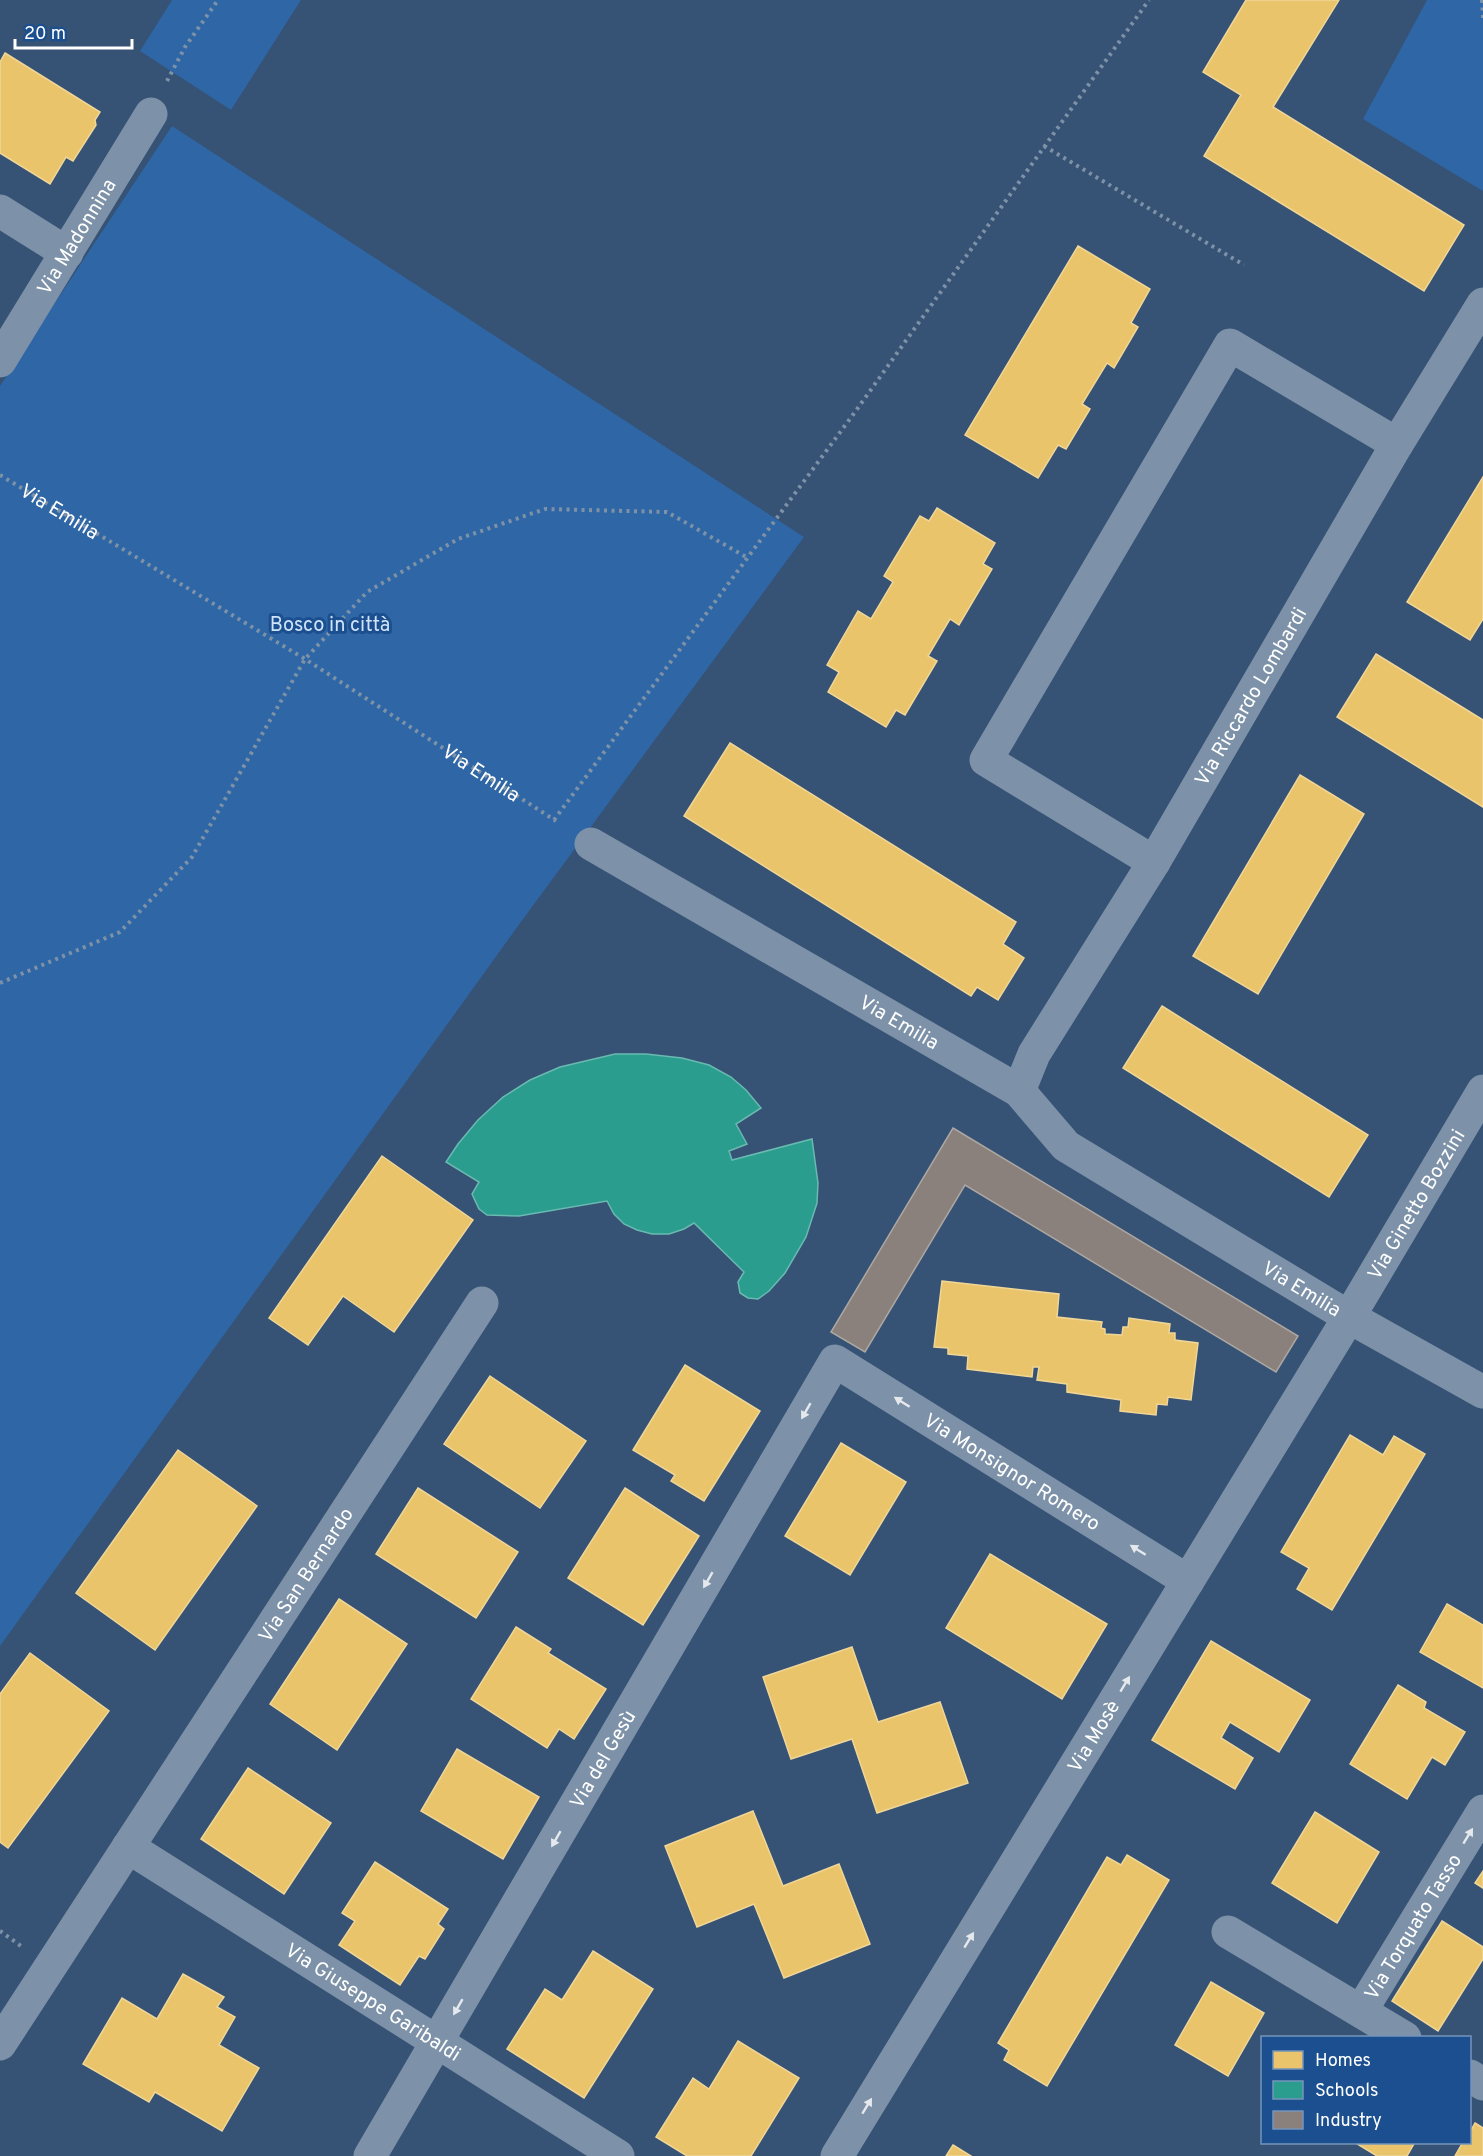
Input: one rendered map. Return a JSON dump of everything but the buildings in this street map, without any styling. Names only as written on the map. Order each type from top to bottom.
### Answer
[{"type":"street","name":"Via Madonnina","points":[[0,361],[151,114]]},
{"type":"street","points":[[0,211],[67,252]]},
{"type":"street","name":"Via Riccardo Lombardi","points":[[1019,1091],[1034,1054],[1154,861],[1397,444],[1483,304]]},
{"type":"street","points":[[1154,861],[986,760],[1230,345],[1397,444]]},
{"type":"street","name":"Via Emilia","points":[[591,844],[1019,1091],[1066,1146],[1349,1317],[1483,1392]]},
{"type":"street","name":"Via Ginetto Bozzini","points":[[1349,1317],[1483,1091]]},
{"type":"street","name":"Via San Bernardo","points":[[0,2044],[482,1303]]},
{"type":"street","name":"Via Mosè","points":[[837,2156],[1349,1317]]},
{"type":"street","name":"Via Monsignor Romero","points":[[835,1361],[1188,1581]]},
{"type":"street","name":"Via del Gesù","points":[[370,2156],[835,1361]]},
{"type":"street","name":"Via Torquato Tasso","points":[[1361,2011],[1483,1811]]},
{"type":"street","name":"Via Giuseppe Garibaldi","points":[[128,1847],[618,2156]]},
{"type":"street","points":[[1228,1932],[1403,2036]]},
{"type":"path","points":[[151,114],[185,47],[218,0]]},
{"type":"path","points":[[554,820],[855,412],[1149,0]]},
{"type":"path","points":[[1482,0],[1483,18]]},
{"type":"path","points":[[1044,146],[1244,265]]},
{"type":"path","name":"Via Emilia","points":[[0,476],[305,659],[591,844]]},
{"type":"path","points":[[0,982],[120,932],[192,857],[305,659],[367,591],[458,539],[545,509],[667,512],[748,558]]},
{"type":"green space","points":[[172,0],[301,0],[231,110],[140,51]]},
{"type":"green space","points":[[1427,0],[1483,0],[1483,191],[1363,119]]},
{"type":"green space","name":"Bosco in città","points":[[172,126],[804,537],[518,926],[0,1646],[0,386]]}]
